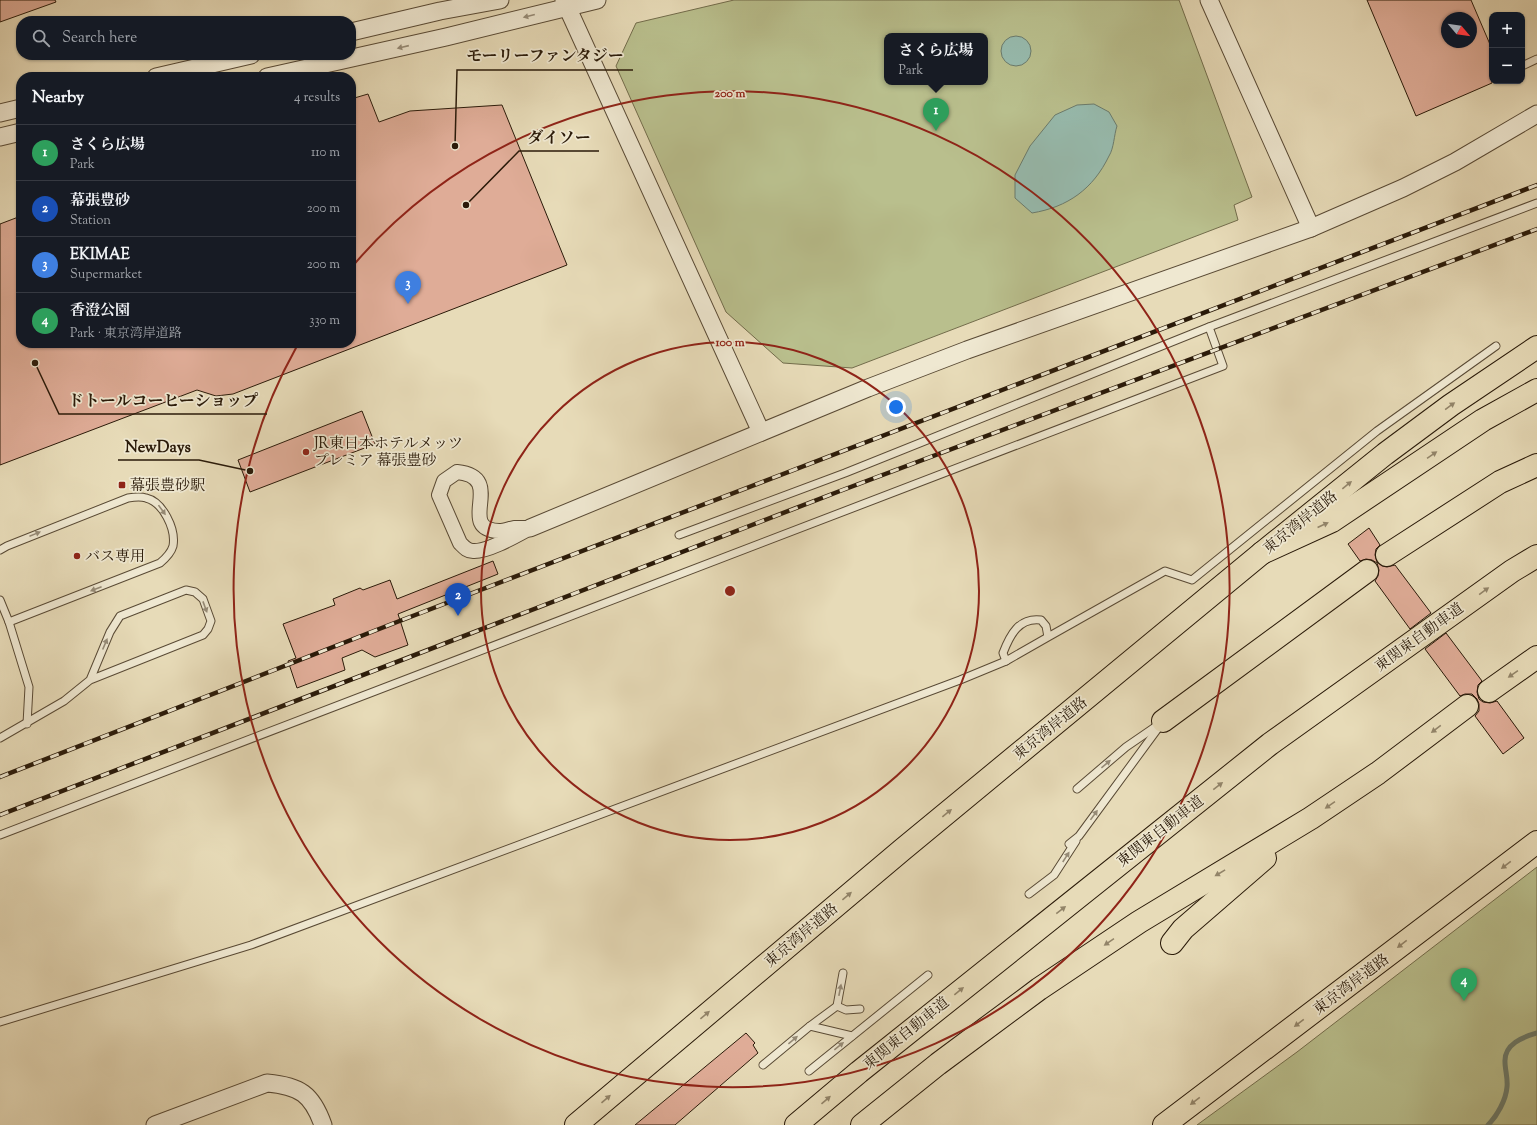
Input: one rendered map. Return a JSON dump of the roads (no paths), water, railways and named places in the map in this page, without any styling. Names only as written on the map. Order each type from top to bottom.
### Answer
[{"type":"highway","name":"東京湾岸道路","points":[[576,1125],[902,850],[1262,553],[1385,454],[1458,400],[1537,347]]},
{"type":"highway","points":[[1262,553],[1332,521],[1483,420],[1537,390]]},
{"type":"highway","points":[[1387,555],[1500,482],[1537,465]]},
{"type":"highway","name":"東関東自動車道","points":[[796,1125],[883,1052],[1270,744],[1512,571],[1537,556]]},
{"type":"highway","points":[[1163,722],[1367,571]]},
{"type":"highway","points":[[1489,690],[1537,656]]},
{"type":"highway","points":[[862,1125],[938,1064],[1039,989],[1139,922],[1312,818],[1378,773],[1467,706]]},
{"type":"highway","points":[[1172,943],[1183,929],[1312,818]]},
{"type":"highway","name":"東京湾岸道路","points":[[1164,1125],[1537,842]]},
{"type":"street","points":[[356,31],[440,11],[500,0]]},
{"type":"street","points":[[356,57],[446,37],[565,3],[597,0]]},
{"type":"street","points":[[1208,0],[1311,228]]},
{"type":"street","points":[[565,3],[761,432]]},
{"type":"street","points":[[178,72],[229,60]]},
{"type":"street","points":[[288,72],[342,60]]},
{"type":"street","points":[[0,113],[16,109]]},
{"type":"street","points":[[530,528],[514,528],[499,531],[487,528],[481,523],[478,515],[482,492],[476,479],[464,473],[457,472],[444,481],[439,495],[460,543],[465,548],[479,551],[511,538],[530,528],[817,408],[967,350],[1311,228],[1403,188],[1455,162],[1537,114]]},
{"type":"street","points":[[0,137],[16,133]]},
{"type":"street","points":[[155,1125],[267,1083],[285,1085],[298,1089],[308,1097],[317,1109],[323,1125]]},
{"type":"lane","points":[[1525,65],[1537,59]]},
{"type":"lane","points":[[679,535],[845,473],[1209,327],[1537,202]]},
{"type":"lane","points":[[0,835],[1224,366],[1209,327]]},
{"type":"lane","points":[[0,1022],[251,945],[946,685],[1006,661],[1165,570],[1192,580],[1378,432],[1496,346]]},
{"type":"lane","points":[[0,550],[128,498],[147,498],[156,503],[163,510],[173,532],[173,545],[169,554],[160,563],[9,622]]},
{"type":"lane","points":[[0,738],[27,724],[64,701],[90,680],[203,635],[208,629],[210,621],[203,599],[195,592],[186,590],[120,616],[110,632],[90,680]]},
{"type":"lane","points":[[0,600],[9,622],[29,687],[27,724]]},
{"type":"lane","points":[[1006,661],[1003,653],[1011,635],[1020,623],[1032,619],[1041,620],[1046,626],[1048,636]]},
{"type":"lane","points":[[1076,789],[1126,747],[1163,722]]},
{"type":"lane","points":[[1029,894],[1054,875],[1079,836],[1163,722]]},
{"type":"lane","points":[[1069,844],[1079,836]]},
{"type":"lane","points":[[763,1065],[837,1006],[843,973]]},
{"type":"lane","points":[[809,1071],[928,975]]},
{"type":"lane","points":[[837,1006],[846,1010],[860,1009]]},
{"type":"lane","points":[[810,1026],[852,1036]]},
{"type":"water","points":[[1016,36],[1027,40],[1031,51],[1027,62],[1016,66],[1005,62],[1001,51],[1005,40]]},
{"type":"water","points":[[1094,104],[1109,112],[1117,126],[1111,153],[1103,168],[1078,195],[1057,206],[1032,213],[1015,198],[1015,175],[1030,146],[1055,115],[1077,105]]},
{"type":"waterway","points":[[1488,1125],[1495,1117],[1505,1097],[1507,1087],[1505,1062],[1508,1050],[1520,1039],[1537,1033]]},
{"type":"railway","points":[[0,777],[397,622],[1537,185]]},
{"type":"railway","points":[[0,815],[840,491],[1537,229]]},
{"type":"place","name":"さくら広場","points":[[936,131]]},
{"type":"place","name":"モーリーファンタジー","points":[[455,146]]},
{"type":"place","name":"ダイソー","points":[[466,205]]},
{"type":"place","name":"EKIMAE","points":[[408,304]]},
{"type":"place","name":"ドトールコーヒーショップ","points":[[35,363]]},
{"type":"place","name":"JR東日本ホテルメッツ プレミア 幕張豊砂","points":[[306,452]]},
{"type":"place","name":"NewDays","points":[[250,471]]},
{"type":"place","name":"幕張豊砂駅","points":[[122,485]]},
{"type":"place","name":"バス専用","points":[[77,556]]},
{"type":"place","name":"幕張豊砂","points":[[458,616]]},
{"type":"place","name":"香澄公園","points":[[1464,1001]]}]
